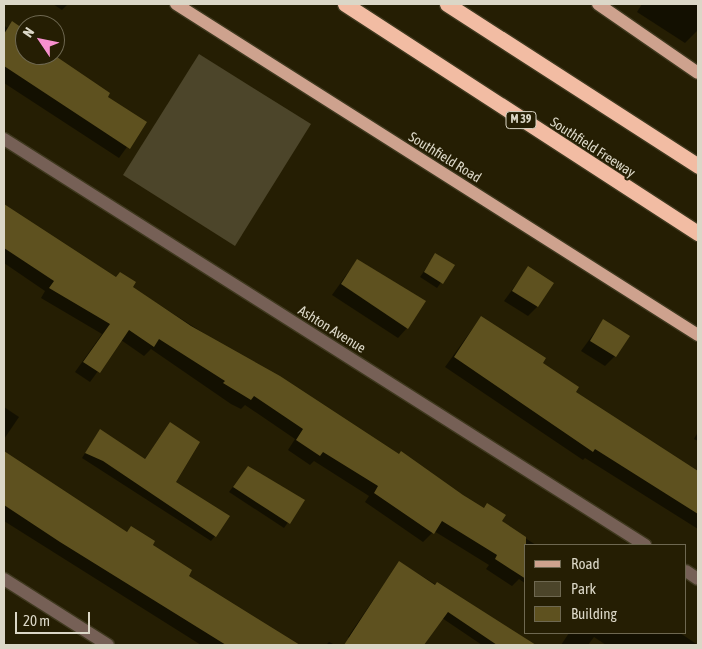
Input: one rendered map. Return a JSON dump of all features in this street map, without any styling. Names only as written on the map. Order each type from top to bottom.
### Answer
[{"type":"highway","name":"Southfield Freeway","points":[[345,4],[698,233]]},
{"type":"highway","points":[[447,4],[698,166]]},
{"type":"main road","name":"Southfield Road","points":[[176,4],[698,335]]},
{"type":"main road","points":[[598,4],[698,73]]},
{"type":"street","name":"Ashton Avenue","points":[[4,139],[643,544]]},
{"type":"street","points":[[687,572],[698,579]]},
{"type":"street","points":[[4,579],[108,645]]},
{"type":"green space","points":[[199,54],[311,124],[235,246],[123,175]]},
{"type":"building","points":[[12,21],[15,23],[15,65],[65,65],[65,62],[110,93],[108,97],[147,122],[130,149],[4,66],[4,34]]},
{"type":"building","points":[[4,204],[116,277],[120,272],[136,282],[133,287],[191,326],[280,376],[399,454],[401,451],[463,495],[484,508],[487,503],[506,515],[502,521],[526,537],[526,544],[524,544],[524,578],[495,559],[497,555],[442,521],[434,534],[374,493],[378,486],[323,452],[320,456],[296,440],[303,429],[254,396],[251,400],[223,383],[225,381],[159,339],[154,347],[129,330],[100,373],[83,362],[110,324],[49,288],[54,281],[4,248]]},
{"type":"building","points":[[435,253],[455,265],[443,284],[424,272]]},
{"type":"building","points":[[357,259],[426,301],[408,329],[341,284]]},
{"type":"building","points":[[528,266],[554,283],[538,307],[512,291]]},
{"type":"building","points":[[481,316],[546,358],[543,363],[579,387],[576,392],[698,471],[698,514],[595,449],[593,452],[454,357]]},
{"type":"building","points":[[603,319],[630,336],[616,357],[590,341]]},
{"type":"building","points":[[170,422],[200,442],[176,482],[230,516],[216,537],[103,461],[85,453],[100,429],[145,459]]},
{"type":"building","points":[[4,451],[127,532],[131,526],[155,541],[153,545],[192,570],[189,576],[300,645],[226,645],[60,542],[4,505]]},
{"type":"building","points":[[248,466],[305,500],[290,524],[233,487]]},
{"type":"building","points":[[399,561],[435,585],[437,582],[536,645],[497,645],[448,612],[424,645],[344,645]]}]
